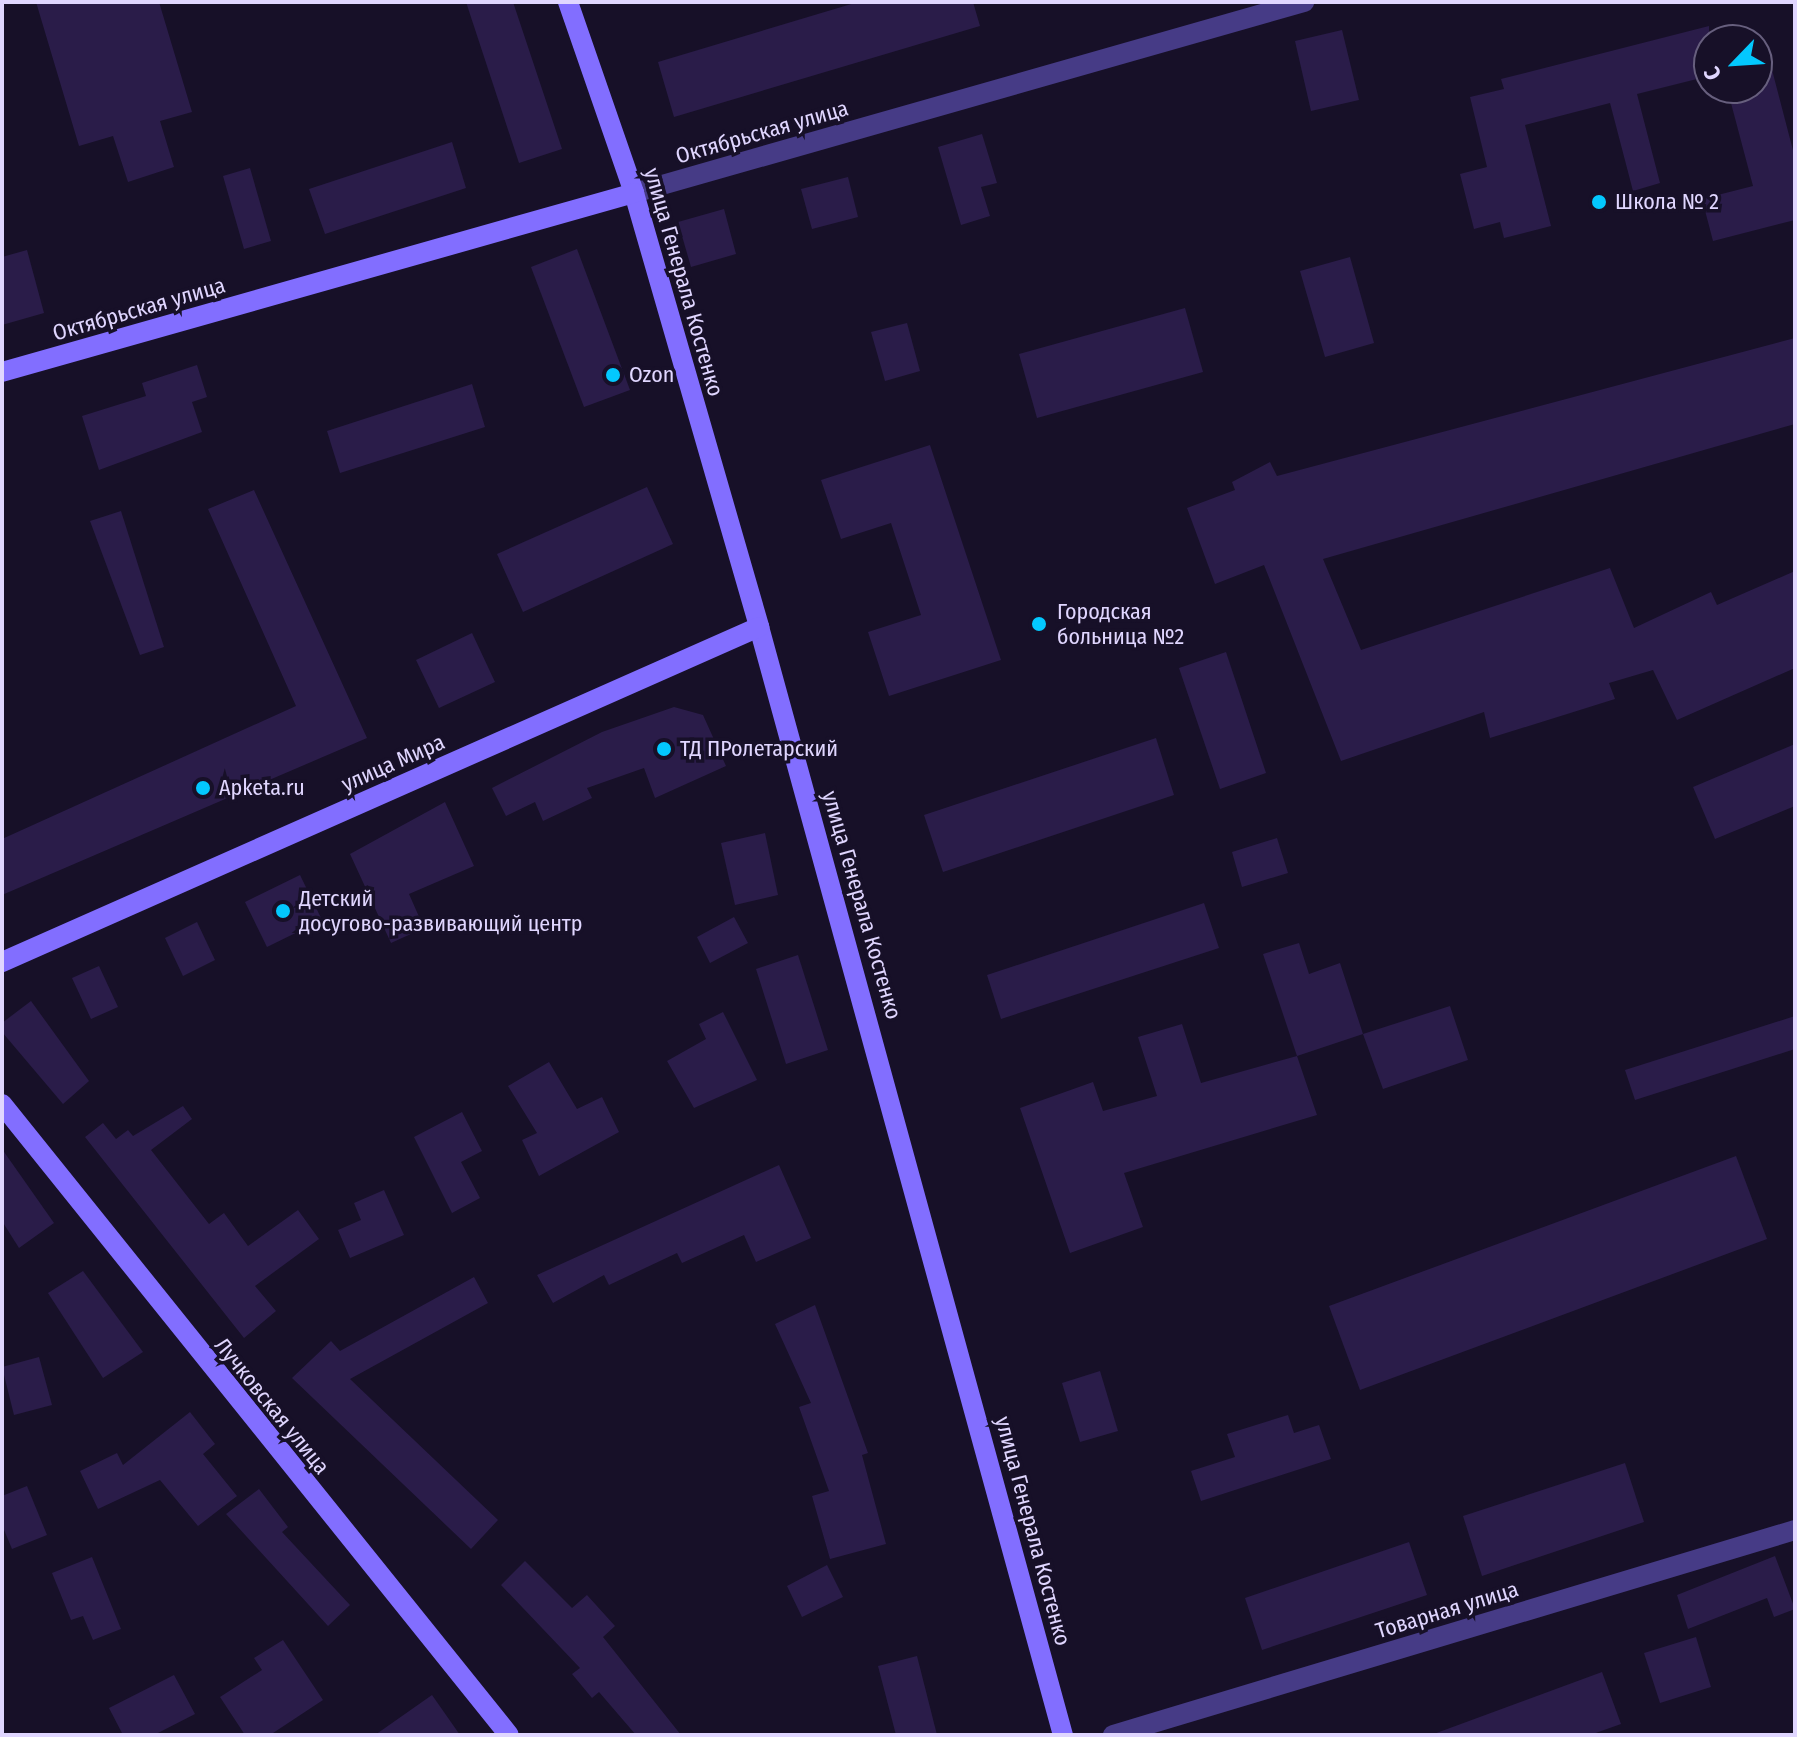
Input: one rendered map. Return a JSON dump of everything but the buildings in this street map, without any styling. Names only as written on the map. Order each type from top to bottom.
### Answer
[{"type":"street","name":"улица Генерала Костенко","points":[[568,2],[634,193],[759,627],[1063,1735]]},
{"type":"street","name":"Октябрьская улица","points":[[2,372],[1304,2]]},
{"type":"street","name":"улица Мира","points":[[2,962],[759,627]]},
{"type":"street","name":"Лучковская улица","points":[[2,1104],[509,1735]]},
{"type":"street","name":"Товарная улица","points":[[1113,1735],[1795,1530]]},
{"type":"place","name":"Школа № 2","points":[[1599,202]]},
{"type":"place","name":"Ozon","points":[[613,375]]},
{"type":"place","name":"Городская больница №2","points":[[1039,624]]},
{"type":"place","name":"ТД ПРолетарский","points":[[664,749]]},
{"type":"place","name":"Apketa.ru","points":[[203,788]]},
{"type":"place","name":"Детский досугово-развивающий центр","points":[[283,911]]}]
